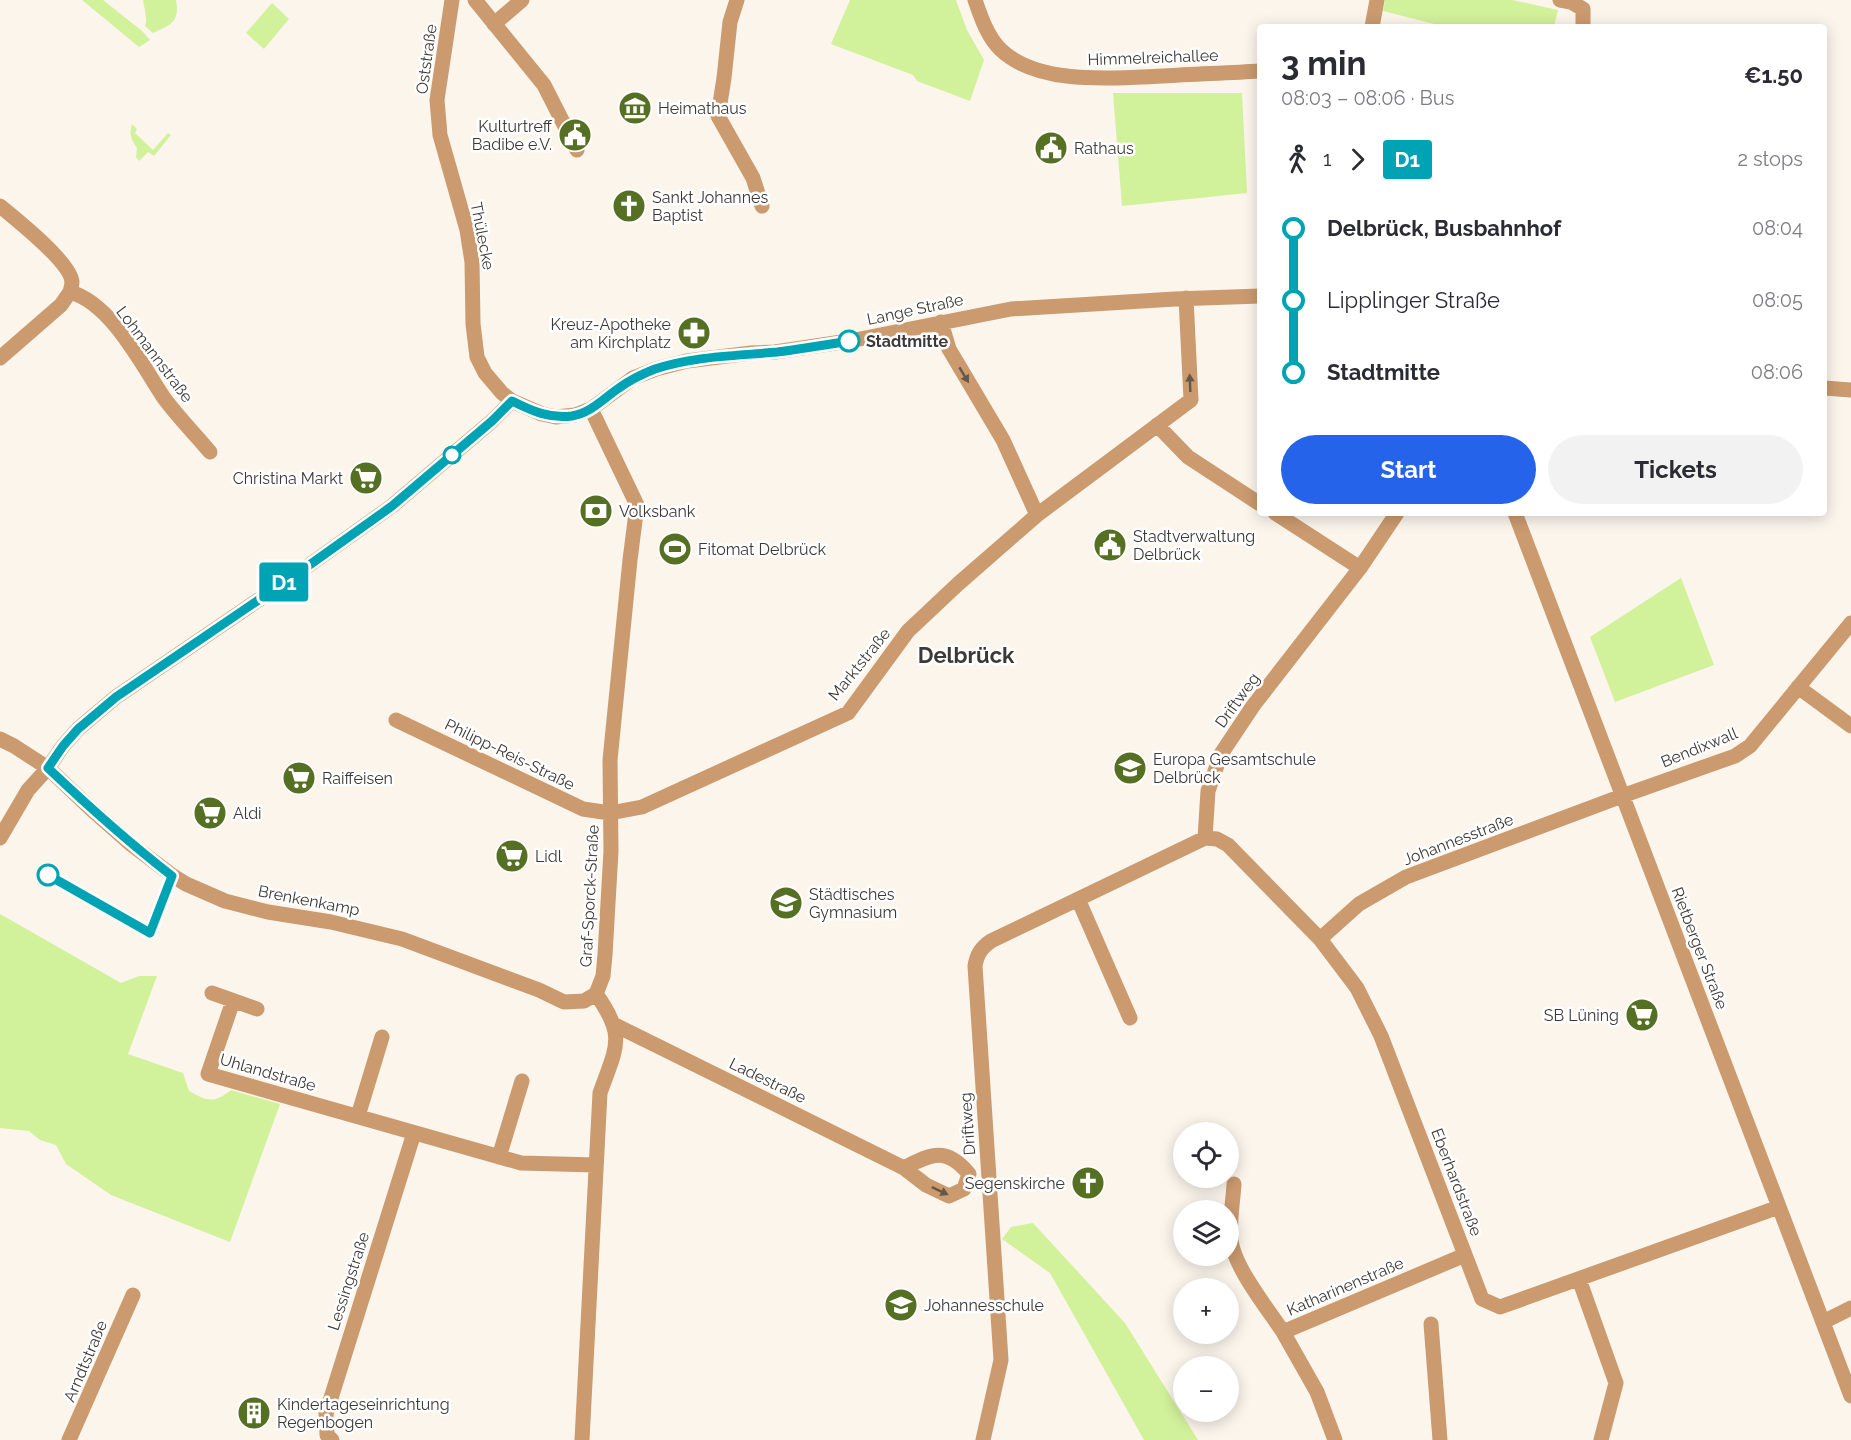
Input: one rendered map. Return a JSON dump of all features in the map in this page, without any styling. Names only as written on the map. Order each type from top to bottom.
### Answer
[{"type":"street","name":"Oststraße","points":[[439,124],[437,100],[452,0]]},
{"type":"street","points":[[475,0],[544,85],[577,150]]},
{"type":"street","points":[[494,24],[522,0]]},
{"type":"street","points":[[737,0],[730,22],[717,116],[753,178],[762,206]]},
{"type":"street","name":"Himmelreichallee","points":[[975,0],[990,36],[1000,49],[1028,66],[1055,74],[1091,79],[1257,71]]},
{"type":"street","points":[[1373,24],[1377,0]]},
{"type":"street","points":[[1560,0],[1571,2],[1583,9],[1582,24]]},
{"type":"street","name":"Thülecke","points":[[439,124],[467,230],[472,262],[473,324],[477,357],[496,387],[512,401]]},
{"type":"street","points":[[0,206],[30,232],[66,269],[72,282],[70,292],[62,305],[0,358]]},
{"type":"street","name":"Lohmannstraße","points":[[70,292],[80,294],[89,300],[111,321],[128,341],[166,400],[210,452]]},
{"type":"street","name":"Lange Straße","points":[[591,409],[633,378],[687,361],[775,352],[855,340],[1011,309],[1186,298],[1257,296]]},
{"type":"street","name":"Marktstraße","points":[[610,813],[642,807],[848,712],[908,631],[958,584],[1080,481],[1191,400],[1186,298]]},
{"type":"street","points":[[941,322],[949,349],[1003,440],[1037,515]]},
{"type":"street","points":[[1827,388],[1851,390]]},
{"type":"street","points":[[0,838],[28,789],[48,768],[78,729],[116,697],[392,506],[492,421],[512,401],[556,417],[575,415],[591,409]]},
{"type":"street","name":"Graf-Sporck-Straße","points":[[591,409],[637,505],[610,760],[611,851],[605,955],[603,976],[596,994]]},
{"type":"street","points":[[1157,425],[1188,457],[1257,502]]},
{"type":"street","points":[[1280,516],[1360,568]]},
{"type":"street","name":"Driftweg","points":[[983,1440],[1001,1360],[976,957],[982,947],[991,941],[1205,837],[1208,791],[1221,754],[1253,706],[1360,568],[1395,516]]},
{"type":"street","name":"Rietberger Straße","points":[[1516,516],[1851,1396]]},
{"type":"street","name":"Bendixwall","points":[[1622,796],[1735,756],[1750,746],[1851,623]]},
{"type":"street","points":[[1798,687],[1851,726]]},
{"type":"street","name":"Philipp-Reis-Straße","points":[[396,720],[583,809],[610,813]]},
{"type":"street","name":"Brenkenkamp","points":[[0,739],[48,768],[95,813],[164,870],[186,884],[225,901],[402,939],[539,990],[564,1002],[584,1001],[596,994]]},
{"type":"street","name":"Johannesstraße","points":[[1320,939],[1359,904],[1406,877],[1622,796]]},
{"type":"street","name":"Eberhardstraße","points":[[1205,837],[1217,839],[1227,845],[1320,939],[1357,988],[1381,1036],[1482,1299],[1500,1307],[1779,1207]]},
{"type":"street","points":[[1078,899],[1130,1018]]},
{"type":"street","points":[[212,993],[257,1009]]},
{"type":"street","points":[[582,1440],[600,1093],[616,1046],[615,1025],[596,994]]},
{"type":"street","name":"Uhlandstraße","points":[[233,1001],[208,1074],[521,1163],[596,1165]]},
{"type":"street","name":"Ladestraße","points":[[615,1025],[904,1168],[926,1185],[950,1196],[964,1189],[969,1174]]},
{"type":"street","points":[[358,1116],[382,1036]]},
{"type":"street","points":[[499,1157],[522,1081]]},
{"type":"street","name":"Lessingstraße","points":[[333,1440],[327,1435],[326,1414],[414,1132]]},
{"type":"street","points":[[904,1168],[923,1158],[945,1155],[958,1160],[969,1174],[988,1172]]},
{"type":"street","points":[[1234,1188],[1231,1240],[1236,1258],[1283,1332]]},
{"type":"street","name":"Katharinenstraße","points":[[1335,1440],[1317,1392],[1283,1332],[1465,1255]]},
{"type":"street","points":[[1578,1279],[1616,1383],[1601,1440]]},
{"type":"street","name":"Arndtstraße","points":[[69,1440],[133,1295]]},
{"type":"street","points":[[1823,1322],[1851,1308]]},
{"type":"street","points":[[1431,1324],[1440,1440]]},
{"type":"green space","points":[[82,0],[103,0],[150,40],[139,47]]},
{"type":"green space","points":[[143,0],[176,0],[177,13],[173,22],[153,33],[145,26]]},
{"type":"green space","points":[[850,0],[956,0],[967,30],[984,60],[970,101],[917,81],[913,75],[831,44]]},
{"type":"green space","points":[[1385,0],[1512,0],[1558,10],[1555,24],[1434,24],[1383,11]]},
{"type":"green space","points":[[272,3],[289,19],[264,49],[246,33]]},
{"type":"green space","points":[[1113,93],[1242,93],[1247,193],[1122,206]]},
{"type":"green space","points":[[132,124],[137,129],[135,133],[153,150],[168,133],[171,135],[154,156],[148,152],[139,161],[136,157],[137,148],[131,137]]},
{"type":"green space","points":[[1681,578],[1714,665],[1615,702],[1590,637]]},
{"type":"green space","points":[[0,914],[121,983],[139,976],[157,976],[128,1054],[183,1073],[189,1091],[206,1099],[215,1099],[231,1090],[280,1104],[230,1242],[111,1195],[66,1164],[56,1145],[40,1140],[29,1131],[0,1128]]},
{"type":"green space","points":[[1033,1223],[1125,1323],[1173,1400],[1173,1422],[1187,1422],[1198,1440],[1144,1440],[1050,1273],[1002,1239],[1011,1227]]},
{"type":"bus line","name":"D1","points":[[48,875],[150,933],[172,876],[132,845],[48,768],[78,729],[116,697],[392,506],[492,421],[512,401],[542,414],[556,417],[575,415],[591,409],[633,378],[656,369],[687,361],[775,352],[849,341]]},
{"type":"place","name":"Heimathaus","points":[[635,108]]},
{"type":"place","name":"Kulturtreff Badibe e.V.","points":[[575,135]]},
{"type":"place","name":"Rathaus","points":[[1051,148]]},
{"type":"place","name":"Sankt Johannes Baptist","points":[[629,206]]},
{"type":"place","name":"Kreuz-Apotheke am Kirchplatz","points":[[694,333]]},
{"type":"place","name":"Stadtmitte","points":[[849,341]]},
{"type":"place","name":"Christina Markt","points":[[366,478]]},
{"type":"place","name":"Volksbank","points":[[596,511]]},
{"type":"place","name":"Stadtverwaltung Delbrück","points":[[1110,545]]},
{"type":"place","name":"Fitomat Delbrück","points":[[675,549]]},
{"type":"place","name":"Europa Gesamtschule Delbrück","points":[[1130,768]]},
{"type":"place","name":"Raiffeisen","points":[[299,778]]},
{"type":"place","name":"Aldi","points":[[210,813]]},
{"type":"place","name":"Lidl","points":[[512,856]]},
{"type":"place","name":"Städtisches Gymnasium","points":[[786,903]]},
{"type":"place","name":"SB Lüning","points":[[1642,1015]]},
{"type":"place","name":"Segenskirche","points":[[1088,1183]]},
{"type":"place","name":"Johannesschule","points":[[901,1305]]},
{"type":"place","name":"Kindertageseinrichtung Regenbogen","points":[[254,1413]]},
{"type":"district","name":"Delbrück","points":[[966,655]]}]
